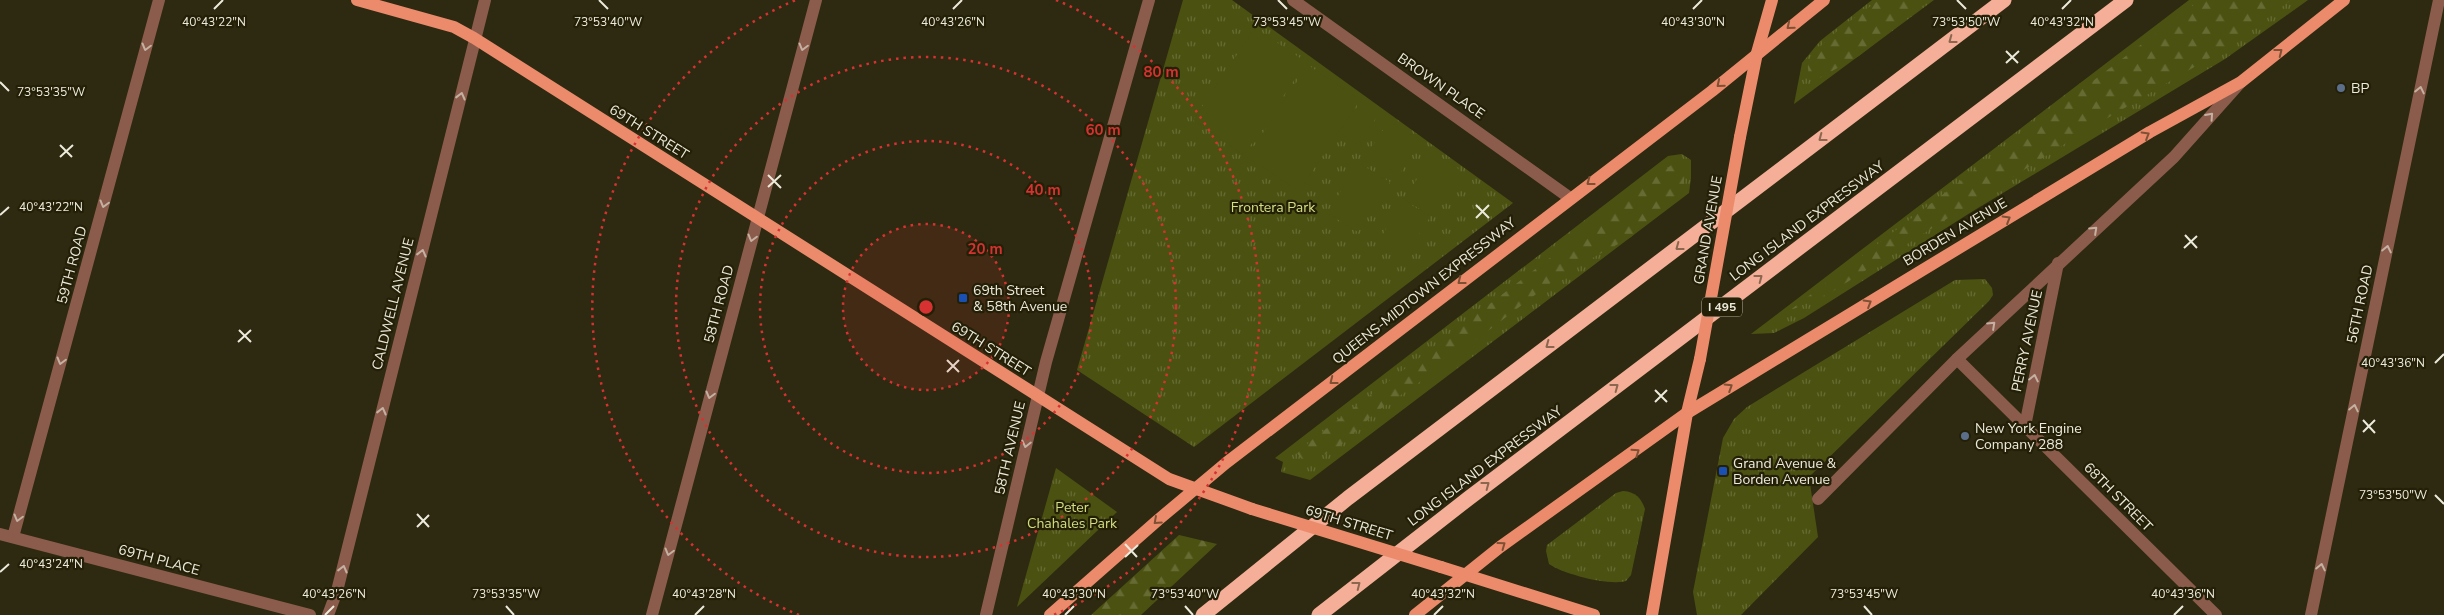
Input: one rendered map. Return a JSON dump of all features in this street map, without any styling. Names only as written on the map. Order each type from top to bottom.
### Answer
[{"type":"highway","points":[[1203,615],[1348,498],[2004,0]]},
{"type":"highway","name":"LONG ISLAND EXPRESSWAY","points":[[1319,615],[1469,498],[2126,0]]},
{"type":"main road","name":"69TH STREET","points":[[357,0],[454,27],[474,38],[1169,479],[1194,490],[1252,509],[1594,615]]},
{"type":"main road","name":"GRAND AVENUE","points":[[1652,615],[1740,137],[1757,53],[1772,0]]},
{"type":"main road","name":"QUEENS-MIDTOWN EXPRESSWAY","points":[[1050,615],[1194,490],[1570,198],[1712,91],[1824,0]]},
{"type":"main road","name":"BORDEN AVENUE","points":[[1688,413],[2150,132],[2241,82],[2344,0]]},
{"type":"main road","points":[[1415,615],[1464,575],[1688,413]]},
{"type":"street","name":"59TH ROAD","points":[[13,537],[159,0]]},
{"type":"street","name":"CALDWELL AVENUE","points":[[328,615],[338,591],[474,38],[485,0]]},
{"type":"street","name":"58TH ROAD","points":[[652,615],[816,0]]},
{"type":"street","name":"58TH AVENUE","points":[[986,615],[1038,396],[1149,0]]},
{"type":"street","name":"BROWN PLACE","points":[[1293,0],[1570,198]]},
{"type":"street","name":"56TH ROAD","points":[[2311,615],[2439,0]]},
{"type":"street","name":"BORDEN AVENUE","points":[[1818,499],[1957,359],[2174,157],[2241,82]]},
{"type":"street","name":"PERRY AVENUE","points":[[2025,426],[2058,263]]},
{"type":"street","name":"68TH STREET","points":[[1957,359],[2216,615]]},
{"type":"street","name":"69TH PLACE","points":[[0,534],[310,615]]},
{"type":"green space","name":"Frontera Park","points":[[1183,0],[1232,0],[1513,203],[1194,447],[1077,370]]},
{"type":"green space","points":[[1872,0],[1934,0],[1794,104],[1802,63],[1820,41]]},
{"type":"green space","points":[[1879,0],[1930,0],[1859,56],[1816,80],[1811,80],[1808,68],[1810,60],[1817,51],[1838,31]]},
{"type":"green space","points":[[2189,0],[2308,0],[2225,59],[1973,211],[1804,318],[1774,333],[1751,334]]},
{"type":"green space","points":[[2200,0],[2291,0],[2230,46],[2082,133],[1830,293],[1789,311]]},
{"type":"green space","points":[[1255,28],[1306,62],[1244,155],[1193,120]]},
{"type":"green space","points":[[1308,65],[1360,100],[1299,191],[1247,157]]},
{"type":"green space","points":[[1361,101],[1379,113],[1359,145],[1340,133]]},
{"type":"green space","points":[[1389,121],[1421,141],[1399,175],[1367,154]]},
{"type":"green space","points":[[1434,153],[1460,170],[1431,216],[1404,199]]},
{"type":"green space","points":[[1682,154],[1691,160],[1689,193],[1310,480],[1281,472],[1283,462],[1275,458],[1668,156]]},
{"type":"green space","points":[[1359,163],[1390,182],[1358,232],[1327,213]]},
{"type":"green space","points":[[1674,163],[1685,171],[1683,189],[1631,237],[1561,275],[1437,370],[1376,412],[1336,450],[1304,462],[1297,453],[1313,439]]},
{"type":"green space","points":[[1404,200],[1430,217],[1404,258],[1378,242]]},
{"type":"green space","points":[[1985,279],[1992,288],[1993,295],[1989,301],[1809,477],[1818,537],[1741,615],[1697,615],[1693,592],[1723,438],[1734,419],[1747,407],[1955,280]]},
{"type":"green space","name":"Peter Chahales Park","points":[[1056,468],[1117,512],[1017,607]]},
{"type":"green space","points":[[1623,491],[1637,496],[1645,509],[1631,575],[1626,581],[1609,582],[1586,578],[1565,572],[1549,564],[1546,551],[1547,545],[1616,493]]},
{"type":"green space","points":[[1179,535],[1217,544],[1141,615],[1091,615]]},
{"type":"place","name":"BP","points":[[2341,88]]},
{"type":"place","name":"69th Street & 58th Avenue","points":[[963,298]]},
{"type":"place","name":"New York Engine Company 288","points":[[1965,436]]},
{"type":"place","name":"Grand Avenue & Borden Avenue","points":[[1723,471]]}]
